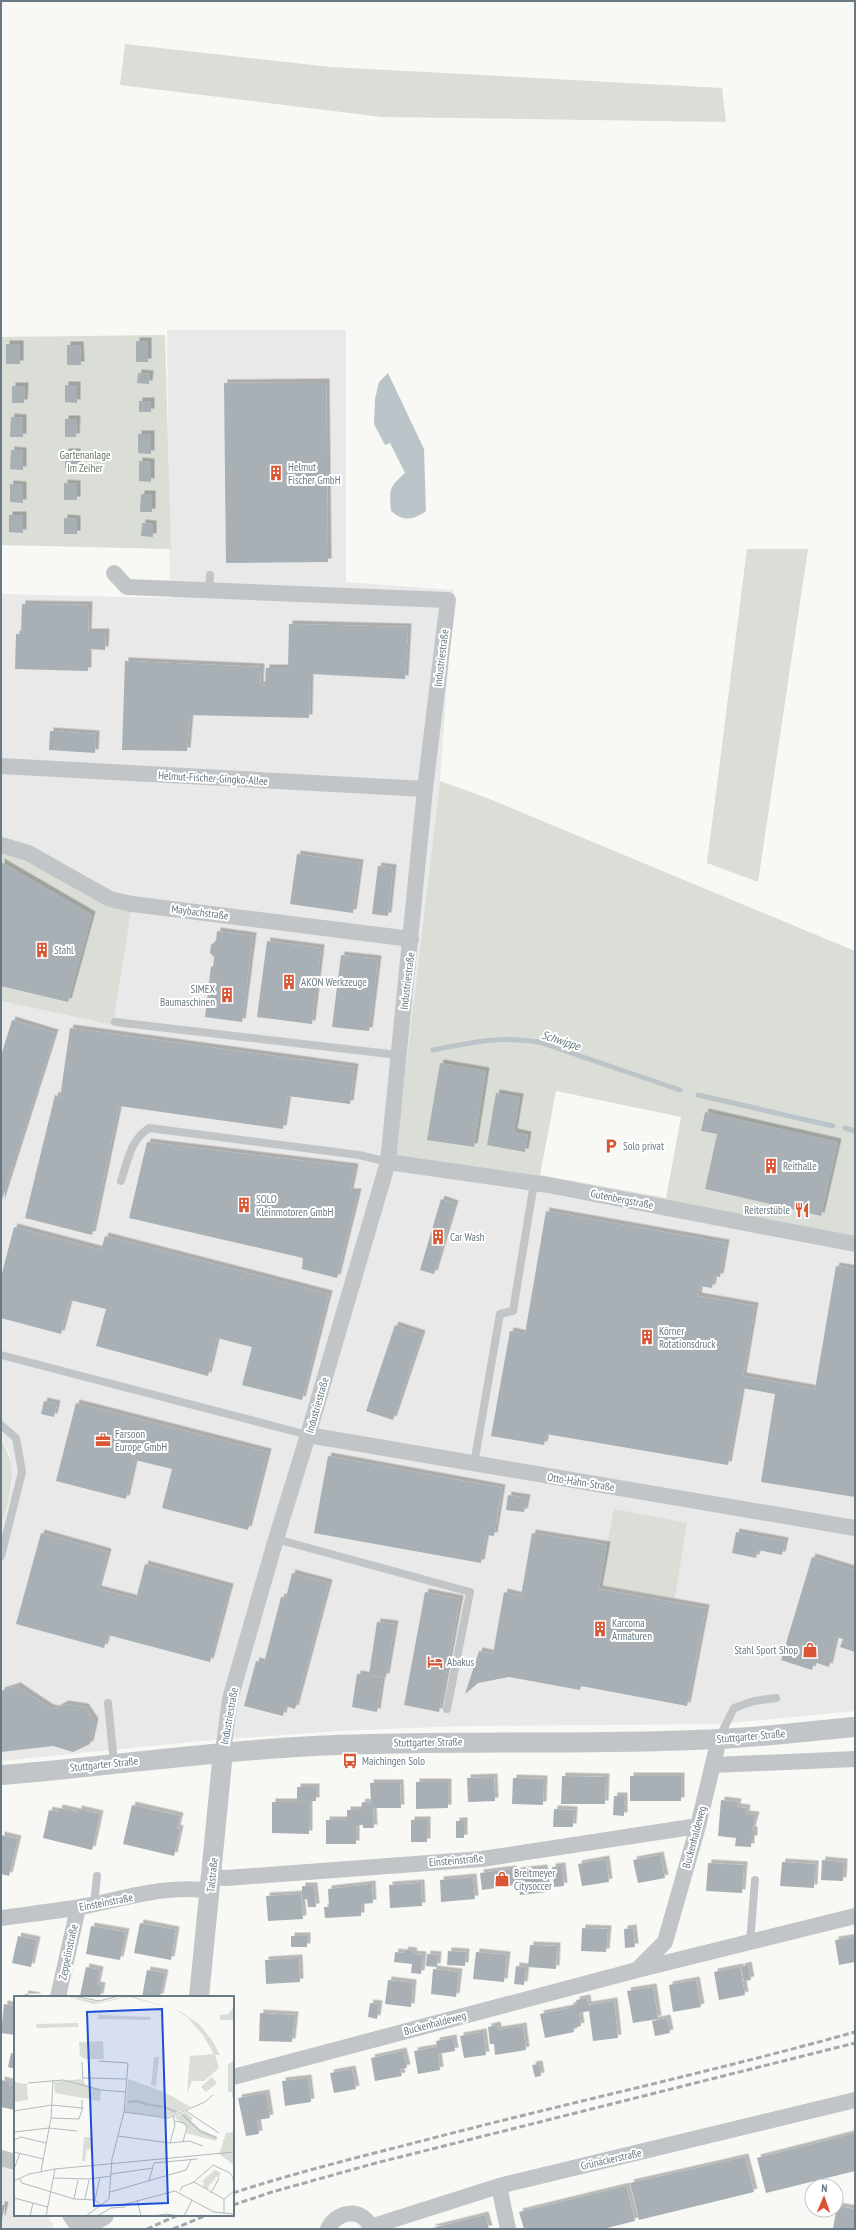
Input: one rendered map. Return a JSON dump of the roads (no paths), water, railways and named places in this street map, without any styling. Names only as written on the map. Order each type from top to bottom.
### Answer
[{"type":"street","name":"Industriestraße","points":[[114,573],[127,587],[209,583],[448,600],[426,789],[412,939],[398,1055],[388,1162],[230,1699],[223,1752]]},
{"type":"street","name":"Helmut-Fischer-Gingko-Allee","points":[[1,766],[426,789]]},
{"type":"street","name":"Maybachstraße","points":[[1,845],[28,853],[110,899],[132,904],[412,939]]},
{"type":"street","name":"Gutenbergstraße","points":[[388,1162],[534,1183],[855,1244]]},
{"type":"street","name":"Otto-Hahn-Straße","points":[[308,1435],[855,1528]]},
{"type":"street","name":"Stuttgarter Straße","points":[[1,1775],[223,1752],[416,1742],[719,1739],[855,1727]]},
{"type":"street","name":"Buckenhaldeweg","points":[[637,1970],[665,1942],[698,1826],[719,1739]]},
{"type":"street","name":"Talstraße","points":[[199,1996],[223,1752]]},
{"type":"street","points":[[713,1765],[855,1759]]},
{"type":"street","name":"Einsteinstraße","points":[[1,1918],[78,1908],[170,1890],[192,1888],[211,1884],[226,1878],[482,1858],[698,1826]]},
{"type":"street","name":"Zeppelinstraße","points":[[58,1996],[78,1908]]},
{"type":"street","name":"Buckenhaldeweg","points":[[234,2078],[637,1970],[855,1916]]},
{"type":"street","name":"Grünäckerstraße","points":[[328,2229],[333,2221],[340,2215],[349,2213],[358,2214],[366,2219],[371,2228],[499,2186],[855,2100]]},
{"type":"street","points":[[1,2158],[14,2162]]},
{"type":"street","points":[[499,2186],[508,2229]]},
{"type":"street","points":[[71,2216],[80,2229],[102,2216]]},
{"type":"lane","points":[[115,1022],[398,1055]]},
{"type":"lane","points":[[121,1181],[138,1135],[149,1128],[359,1155],[388,1162]]},
{"type":"lane","points":[[474,1464],[500,1314],[513,1311],[534,1183]]},
{"type":"lane","points":[[1,1355],[308,1435]]},
{"type":"lane","points":[[1,1425],[16,1438],[22,1472],[1,1556]]},
{"type":"lane","points":[[276,1539],[470,1592],[447,1709]]},
{"type":"lane","points":[[719,1739],[734,1708],[754,1701],[776,1698]]},
{"type":"lane","points":[[108,1703],[114,1763]]},
{"type":"lane","points":[[94,1904],[98,1876]]},
{"type":"lane","points":[[750,1943],[755,1880]]},
{"type":"waterway","name":"Schwippe","points":[[433,1050],[473,1042],[498,1040],[524,1040],[539,1042],[680,1090]]},
{"type":"waterway","name":"Schwippe","points":[[698,1095],[833,1126]]},
{"type":"waterway","name":"Schwippe","points":[[845,1128],[855,1131]]},
{"type":"railway","points":[[234,2193],[366,2155],[855,2032]]},
{"type":"railway","points":[[234,2205],[272,2192],[376,2163],[855,2043]]},
{"type":"railway","points":[[147,2229],[176,2216]]},
{"type":"railway","points":[[173,2229],[205,2216]]},
{"type":"place","name":"Helmut Fischer GmbH","points":[[276,473]]},
{"type":"place","name":"Stahl","points":[[42,950]]},
{"type":"place","name":"AKON Werkzeuge","points":[[289,982]]},
{"type":"place","name":"SIMEX Baumaschinen","points":[[227,995]]},
{"type":"place","name":"Solo privat","points":[[611,1146]]},
{"type":"place","name":"Reithalle","points":[[771,1166]]},
{"type":"place","name":"SOLO Kleinmotoren GmbH","points":[[244,1205]]},
{"type":"place","name":"Reiterstüble","points":[[802,1210]]},
{"type":"place","name":"Car Wash","points":[[438,1237]]},
{"type":"place","name":"Körner Rotationsdruck","points":[[647,1337]]},
{"type":"place","name":"Farsoon Europe GmbH","points":[[103,1440]]},
{"type":"place","name":"Karcoma Armaturen","points":[[600,1629]]},
{"type":"place","name":"Stahl Sport Shop","points":[[810,1650]]},
{"type":"place","name":"Abakus","points":[[435,1662]]},
{"type":"place","name":"Maichingen Solo","points":[[350,1761]]},
{"type":"place","name":"Breitmeyer Citysoccer","points":[[502,1879]]},
{"type":"park label","name":"Gartenanlage Im Zeiher","points":[[85,461]]}]
